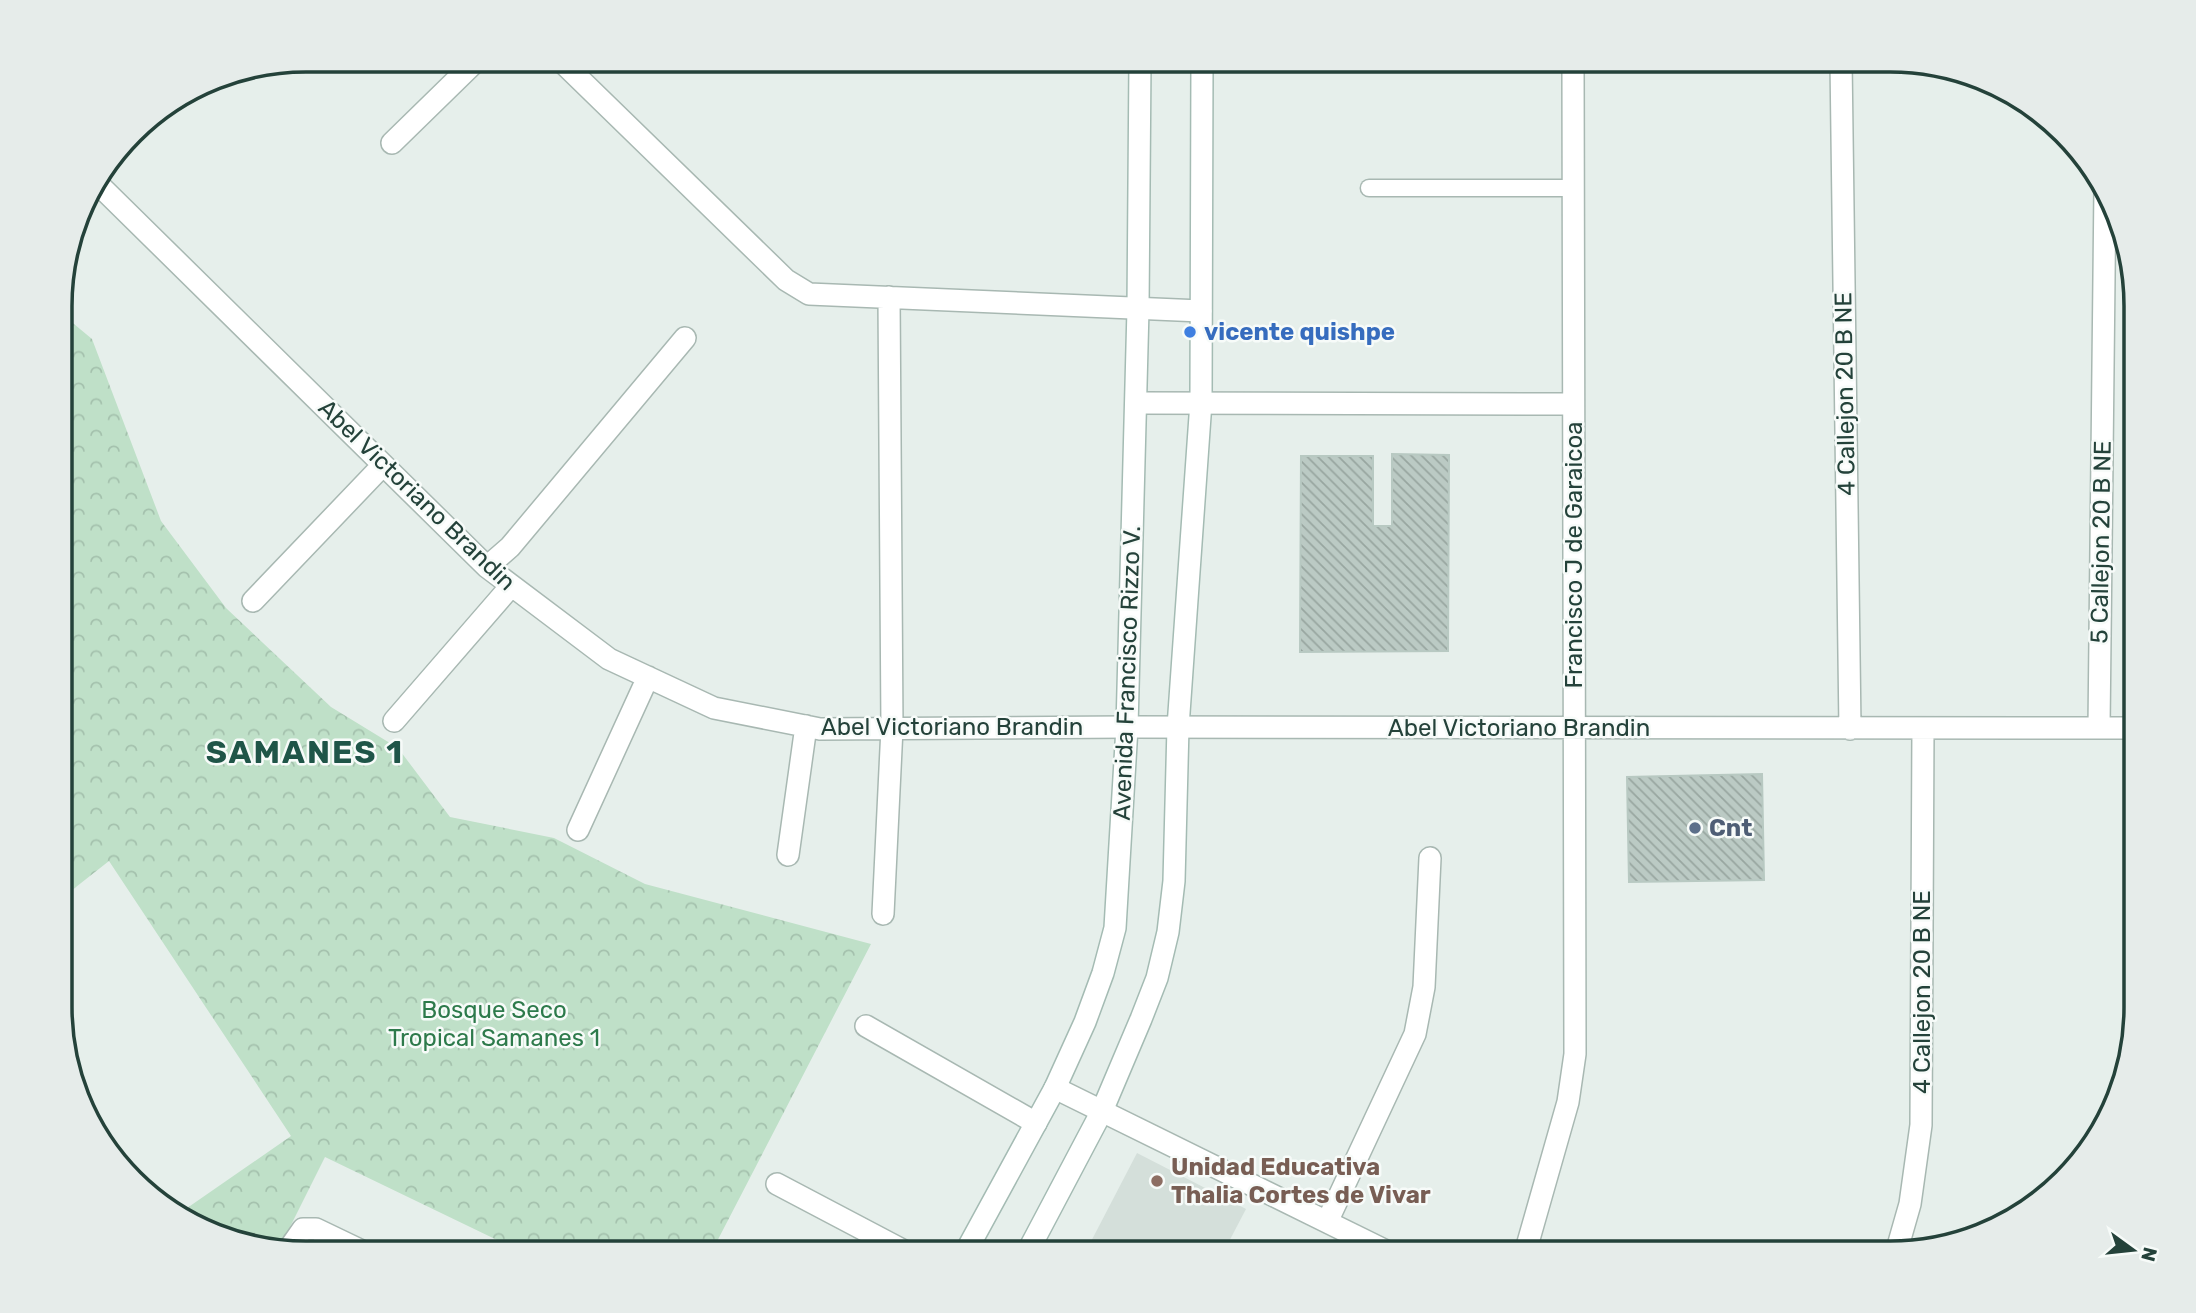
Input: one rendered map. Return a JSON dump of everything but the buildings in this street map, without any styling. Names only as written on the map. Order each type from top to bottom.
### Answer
[{"type":"street","points":[[392,143],[465,72]]},
{"type":"street","points":[[572,72],[786,280],[809,294],[1201,311]]},
{"type":"street","name":"Avenida Francisco Rizzo V.","points":[[972,1241],[1055,1088],[1086,1022],[1104,973],[1115,928],[1127,727],[1138,309],[1140,72]]},
{"type":"street","points":[[1033,1241],[1102,1111],[1153,988],[1168,932],[1174,881],[1178,727],[1202,402],[1202,72]]},
{"type":"street","name":"Francisco J de Garaicoa","points":[[1528,1241],[1568,1101],[1575,1054],[1573,72]]},
{"type":"street","name":"4 Callejon 20 B NE","points":[[1841,72],[1850,729]]},
{"type":"street","name":"Abel Victoriano Brandin","points":[[103,189],[487,567],[609,659],[714,708],[820,729],[2124,729]]},
{"type":"street","name":"5 Callejon 20 B NE","points":[[2099,728],[2105,213]]},
{"type":"street","points":[[883,915],[892,728],[889,297]]},
{"type":"street","points":[[487,567],[510,547],[685,338]]},
{"type":"street","points":[[1136,403],[1573,404]]},
{"type":"street","points":[[253,601],[383,465]]},
{"type":"street","points":[[394,721],[511,586]]},
{"type":"street","points":[[578,830],[648,677]]},
{"type":"street","points":[[788,855],[806,726]]},
{"type":"street","name":"4 Callejon 20 B NE","points":[[1899,1241],[1910,1204],[1921,1125],[1923,728]]},
{"type":"street","points":[[1327,1222],[1415,1034],[1424,987],[1430,858]]},
{"type":"street","points":[[866,1026],[1036,1123]]},
{"type":"street","points":[[1055,1088],[1366,1241]]},
{"type":"street","points":[[777,1184],[885,1241]]},
{"type":"street","points":[[295,1240],[303,1229],[316,1229],[340,1241]]},
{"type":"lane","points":[[1369,188],[1573,188]]},
{"type":"shaded area","name":"Unidad Educativa Thalia Cortes de Vivar","points":[[1137,1153],[1246,1209],[1229,1241],[1091,1241]]},
{"type":"green space","name":"Bosque Seco Tropical Samanes 1","points":[[72,322],[92,339],[161,521],[226,608],[331,707],[398,748],[450,817],[554,838],[645,884],[871,944],[717,1241],[499,1241],[325,1157],[284,1240],[275,1239],[216,1223],[187,1208],[291,1136],[109,861],[72,890]]},
{"type":"place","name":"vicente quishpe","points":[[1190,332]]},
{"type":"place","name":"Cnt","points":[[1695,828]]},
{"type":"place","name":"Unidad Educativa Thalia Cortes de Vivar","points":[[1157,1181]]},
{"type":"district","name":"SAMANES 1","points":[[305,752]]}]
